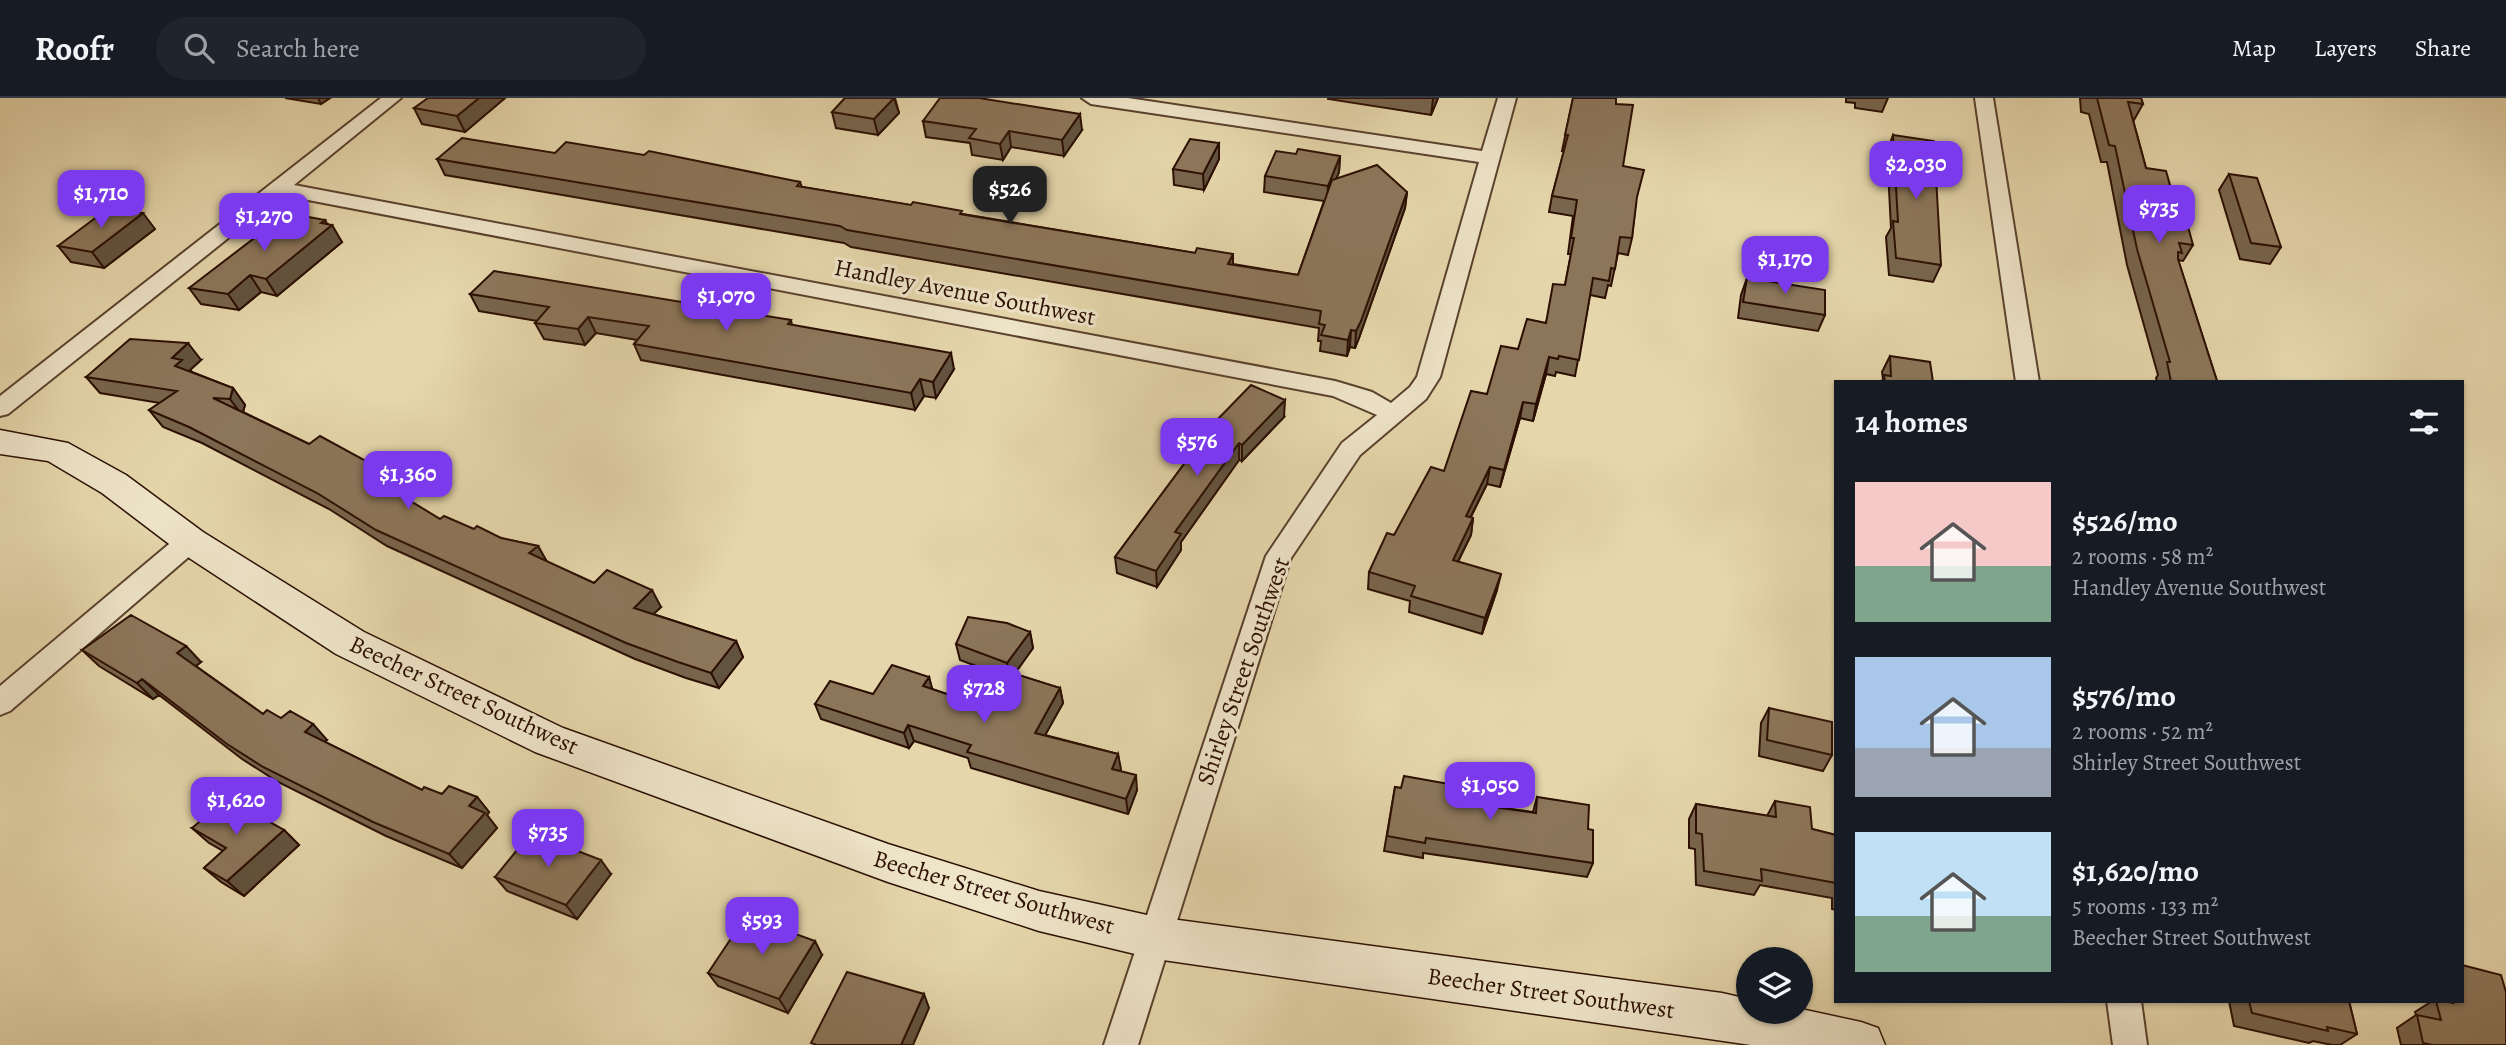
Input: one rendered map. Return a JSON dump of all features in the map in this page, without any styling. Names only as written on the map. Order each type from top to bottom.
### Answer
[{"type":"street","points":[[0,408],[392,98]]},
{"type":"street","points":[[1091,98],[1131,101],[1490,158]]},
{"type":"street","name":"Shirley Street Southwest","points":[[1121,1045],[1279,556],[1351,449],[1418,393],[1428,377],[1507,98]]},
{"type":"street","points":[[1984,98],[2028,380]]},
{"type":"street","name":"Handley Avenue Southwest","points":[[277,188],[1335,388],[1364,398],[1392,413]]},
{"type":"street","name":"Beecher Street Southwest","points":[[0,442],[56,450],[114,484],[190,541],[350,643],[549,740],[888,863],[1039,911],[1156,938],[1722,1016],[1861,1045]]},
{"type":"street","points":[[0,703],[190,541]]},
{"type":"street","points":[[2124,1003],[2130,1045]]},
{"type":"building","points":[[428,98],[479,98],[457,116],[414,108]]},
{"type":"building","points":[[845,98],[894,98],[874,119],[832,112]]},
{"type":"building","points":[[940,98],[979,98],[1080,114],[1062,140],[1009,131],[1000,144],[969,138],[976,129],[923,121]]},
{"type":"building","points":[[1573,98],[1616,98],[1616,104],[1633,105],[1623,166],[1644,170],[1637,197],[1632,238],[1620,237],[1615,269],[1611,268],[1609,281],[1593,278],[1579,360],[1549,357],[1536,404],[1523,402],[1504,470],[1490,467],[1466,516],[1473,518],[1453,560],[1501,574],[1485,618],[1411,596],[1415,586],[1369,572],[1387,533],[1394,535],[1431,467],[1444,471],[1471,391],[1487,394],[1501,346],[1518,349],[1527,319],[1546,323],[1553,284],[1565,285],[1574,238],[1571,238],[1577,200],[1552,196],[1568,135],[1565,135]]},
{"type":"building","points":[[2097,98],[2141,98],[2143,104],[2128,102],[2146,168],[2166,171],[2172,192],[2179,193],[2193,245],[2179,243],[2182,253],[2178,252],[2178,259],[2217,380],[2171,380],[2167,362],[2170,362],[2137,249],[2115,146],[2109,145]]},
{"type":"building","points":[[1893,135],[1934,141],[1941,265],[1896,258],[1893,221],[1898,222]]},
{"type":"building","points":[[462,138],[555,153],[566,142],[644,155],[649,151],[800,182],[797,186],[911,205],[913,202],[962,211],[960,214],[1195,253],[1197,248],[1233,254],[1228,264],[1298,275],[1332,180],[1377,165],[1407,192],[1361,321],[1356,331],[1351,330],[1348,340],[1321,335],[1325,325],[1319,324],[1321,311],[847,230],[840,226],[437,159]]},
{"type":"building","points":[[1190,139],[1219,143],[1203,174],[1173,169]]},
{"type":"building","points":[[1298,149],[1340,156],[1328,186],[1265,176],[1276,151],[1296,154]]},
{"type":"building","points":[[2229,174],[2257,178],[2281,247],[2251,243]]},
{"type":"building","points":[[110,207],[143,213],[92,252],[58,246]]},
{"type":"building","points":[[287,213],[325,220],[321,223],[332,225],[266,279],[250,275],[228,294],[189,288]]},
{"type":"building","points":[[494,271],[791,320],[788,324],[951,353],[933,382],[920,379],[911,393],[634,344],[649,326],[588,317],[578,329],[535,323],[549,307],[470,294]]},
{"type":"building","points":[[1747,278],[1825,290],[1825,315],[1743,302]]},
{"type":"building","points":[[130,339],[188,343],[172,358],[182,360],[175,366],[233,388],[230,399],[213,398],[309,444],[320,436],[377,467],[366,474],[440,519],[444,516],[474,529],[477,526],[501,538],[538,546],[529,553],[594,583],[607,570],[652,590],[634,608],[736,641],[711,673],[626,643],[376,530],[317,493],[189,427],[149,410],[177,391],[86,377]]},
{"type":"building","points":[[1890,356],[1930,362],[1933,380],[1885,380],[1884,375],[1891,376]]},
{"type":"building","points":[[1251,385],[1285,400],[1242,445],[1239,443],[1175,532],[1181,534],[1156,571],[1115,557],[1216,421]]},
{"type":"building","points":[[131,615],[186,646],[177,653],[263,714],[267,710],[281,718],[290,711],[313,724],[305,732],[422,790],[424,787],[442,794],[449,786],[477,797],[469,806],[485,813],[449,854],[373,822],[263,767],[227,744],[142,679],[137,683],[82,650]]},
{"type":"building","points":[[968,617],[1007,623],[1030,632],[1007,663],[956,644]]},
{"type":"building","points":[[892,665],[929,677],[923,686],[985,707],[1006,671],[1060,688],[1035,733],[1118,754],[1112,769],[1136,775],[1126,799],[967,752],[971,745],[908,725],[904,733],[815,704],[830,681],[873,694]]},
{"type":"building","points":[[1769,708],[1832,722],[1832,755],[1767,740]]},
{"type":"building","points":[[1404,776],[1466,787],[1464,801],[1473,804],[1536,813],[1537,797],[1589,805],[1588,829],[1593,830],[1593,863],[1426,838],[1425,843],[1387,836],[1395,787],[1401,788]]},
{"type":"building","points":[[227,798],[284,830],[227,881],[204,868],[226,848],[192,828]]},
{"type":"building","points":[[1775,801],[1810,807],[1812,829],[1834,834],[1834,883],[1761,869],[1762,881],[1704,871],[1702,834],[1696,833],[1696,804],[1776,817]]},
{"type":"building","points":[[531,833],[601,860],[566,905],[495,877]]},
{"type":"building","points":[[746,916],[815,941],[779,999],[708,973]]},
{"type":"building","points":[[2464,966],[2501,975],[2506,992],[2506,1045],[2423,1043],[2417,1015],[2441,1020],[2437,1003],[2464,1003]]},
{"type":"building","points":[[847,972],[924,994],[901,1045],[811,1043]]},
{"type":"building","points":[[2250,1003],[2349,1003],[2357,1034],[2327,1027],[2328,1031],[2252,1013]]}]
